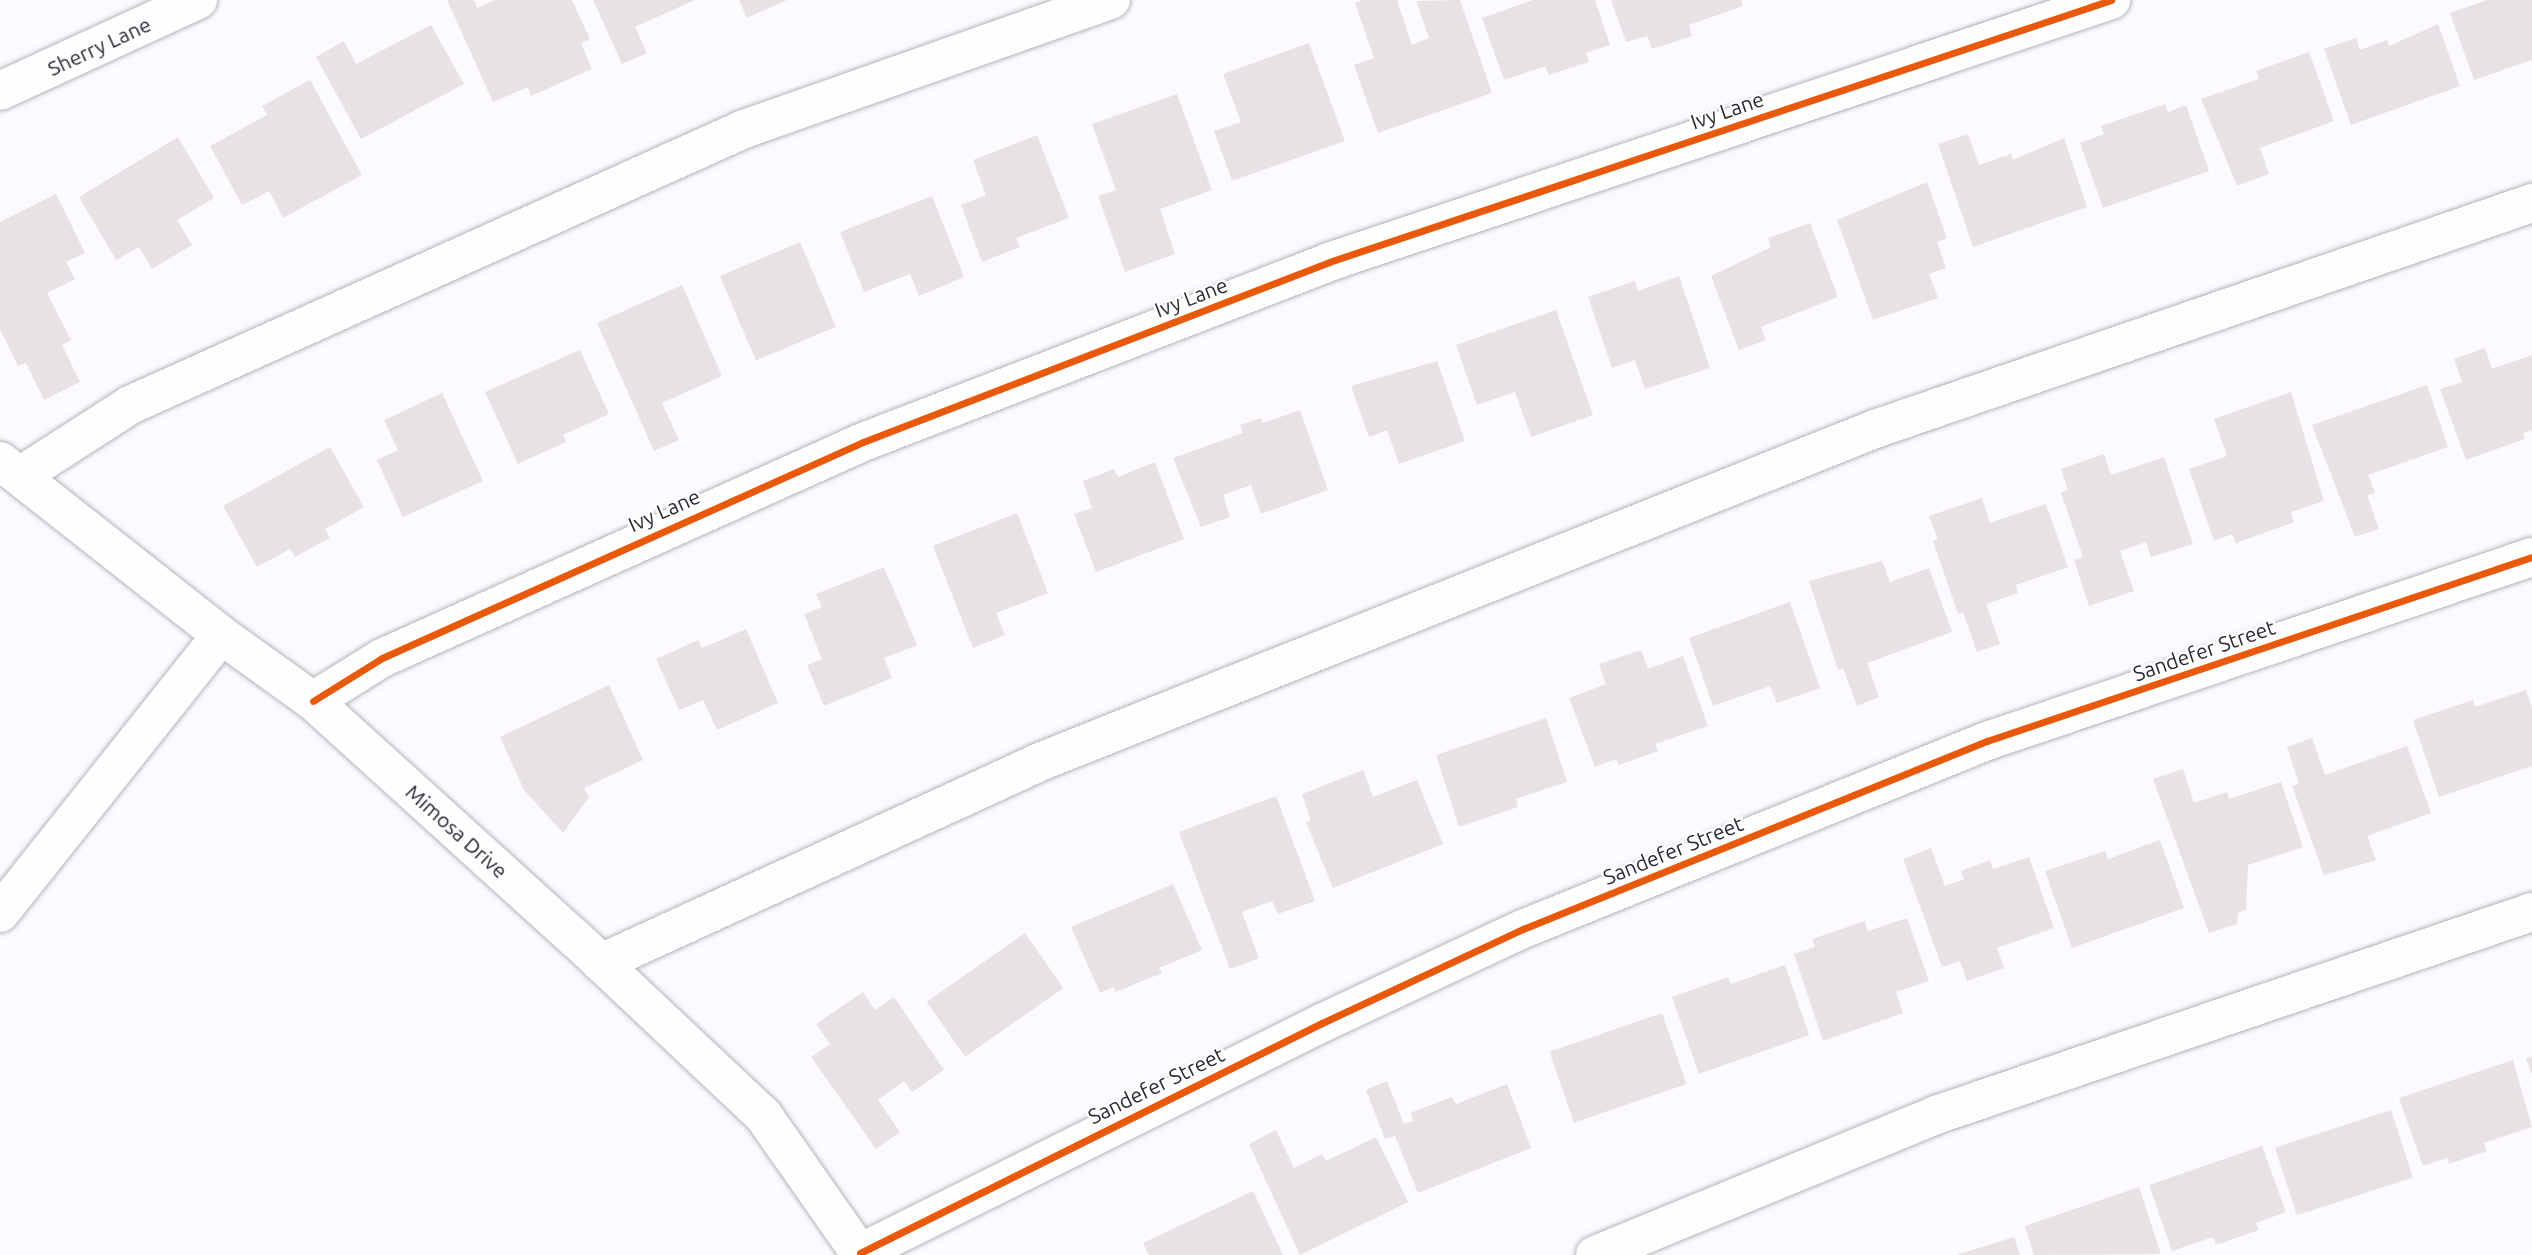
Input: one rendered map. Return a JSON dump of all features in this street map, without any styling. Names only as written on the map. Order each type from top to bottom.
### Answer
[{"type":"street","name":"Sherry Lane","points":[[0,92],[198,0]]},
{"type":"street","points":[[10,469],[130,405],[744,129],[1111,0]]},
{"type":"street","name":"Ivy Lane","points":[[313,701],[382,658],[863,442],[1329,262],[2111,0]]},
{"type":"street","points":[[601,963],[1037,763],[1875,429],[2532,203]]},
{"type":"street","name":"Mimosa Drive","points":[[10,469],[221,635],[313,701],[601,963],[763,1115],[861,1254]]},
{"type":"street","name":"Sandefer Street","points":[[861,1254],[1310,1029],[1523,929],[1987,741],[2532,557]]},
{"type":"street","points":[[0,913],[221,635]]},
{"type":"street","points":[[1595,1255],[1936,1115],[2532,912]]},
{"type":"building","points":[[447,0],[474,0],[477,8],[495,0],[572,0],[590,39],[581,43],[592,69],[531,96],[528,87],[493,102]]},
{"type":"building","points":[[593,0],[695,0],[635,27],[647,53],[622,64]]},
{"type":"building","points":[[739,0],[787,0],[747,18]]},
{"type":"building","points":[[1362,0],[1397,0],[1412,45],[1429,38],[1416,1],[1460,0],[1492,93],[1378,133],[1354,65],[1374,58],[1355,3]]},
{"type":"building","points":[[1533,0],[1595,0],[1610,45],[1586,53],[1589,62],[1549,75],[1545,66],[1504,80],[1482,18]]},
{"type":"building","points":[[1611,0],[1741,0],[1743,6],[1689,25],[1692,36],[1652,49],[1647,36],[1626,42]]},
{"type":"building","points":[[2487,0],[2532,0],[2532,60],[2474,80],[2450,13]]},
{"type":"building","points":[[2438,24],[2460,86],[2351,125],[2324,49],[2356,38],[2360,50],[2387,40],[2389,46]]},
{"type":"building","points":[[431,25],[464,84],[361,139],[316,57],[344,41],[356,64]]},
{"type":"building","points":[[1309,43],[1345,141],[1232,181],[1214,131],[1241,122],[1223,74]]},
{"type":"building","points":[[2309,52],[2334,121],[2260,148],[2269,174],[2237,186],[2201,99],[2259,79],[2256,71]]},
{"type":"building","points":[[310,80],[362,175],[283,218],[269,191],[242,205],[210,146],[267,115],[262,106]]},
{"type":"building","points":[[1177,94],[1212,190],[1160,209],[1175,254],[1125,272],[1098,196],[1116,190],[1092,124]]},
{"type":"building","points":[[2165,104],[2168,112],[2186,105],[2209,171],[2103,208],[2080,143],[2104,134],[2101,126]]},
{"type":"building","points":[[1968,134],[1979,165],[2011,154],[2013,160],[2064,138],[2087,207],[1973,247],[1938,144]]},
{"type":"building","points":[[1037,135],[1069,218],[1016,238],[1020,247],[982,262],[961,205],[986,195],[973,160]]},
{"type":"building","points":[[178,137],[214,198],[177,220],[192,245],[152,269],[139,247],[116,260],[79,197]]},
{"type":"building","points":[[1927,182],[1947,238],[1937,242],[1946,268],[1929,274],[1938,298],[1873,320],[1837,220]]},
{"type":"building","points":[[56,194],[85,253],[66,262],[75,279],[47,293],[71,340],[62,345],[80,382],[44,400],[26,363],[18,366],[0,329],[0,222]]},
{"type":"building","points":[[932,196],[964,277],[919,296],[910,274],[864,292],[840,232]]},
{"type":"building","points":[[1810,223],[1838,297],[1761,327],[1766,340],[1739,350],[1711,276],[1771,247],[1768,238]]},
{"type":"building","points":[[800,242],[836,327],[756,361],[720,276]]},
{"type":"building","points":[[1679,276],[1710,368],[1645,389],[1635,360],[1612,368],[1588,297],[1635,281],[1638,291]]},
{"type":"building","points":[[682,285],[722,376],[662,403],[679,440],[654,451],[597,323]]},
{"type":"building","points":[[1556,310],[1593,415],[1531,437],[1515,392],[1477,405],[1456,345]]},
{"type":"building","points":[[2485,348],[2492,369],[2532,355],[2532,430],[2523,433],[2525,439],[2466,460],[2440,389],[2462,382],[2454,359]]},
{"type":"building","points":[[580,350],[609,414],[563,435],[566,442],[518,464],[485,392]]},
{"type":"building","points":[[1437,361],[1465,441],[1399,464],[1387,430],[1369,437],[1351,386]]},
{"type":"building","points":[[2427,385],[2448,447],[2368,475],[2375,493],[2367,495],[2379,529],[2355,537],[2312,425]]},
{"type":"building","points":[[2291,392],[2324,501],[2291,512],[2294,522],[2236,543],[2232,534],[2214,541],[2189,469],[2227,456],[2214,419]]},
{"type":"building","points":[[442,393],[483,481],[403,517],[377,460],[398,450],[384,420]]},
{"type":"building","points":[[1300,410],[1328,490],[1261,514],[1251,485],[1223,495],[1230,517],[1201,527],[1173,458],[1243,433],[1240,425],[1261,418],[1263,423]]},
{"type":"building","points":[[330,447],[364,507],[325,529],[330,538],[295,557],[290,549],[257,567],[223,506]]},
{"type":"building","points":[[2104,454],[2111,475],[2164,457],[2193,544],[2151,557],[2146,542],[2120,551],[2134,591],[2089,606],[2074,560],[2083,557],[2061,493],[2068,490],[2061,469]]},
{"type":"building","points":[[1155,462],[1184,539],[1096,572],[1074,514],[1092,508],[1083,481],[1114,469],[1118,477]]},
{"type":"building","points":[[1982,498],[1990,523],[2046,504],[2068,567],[2016,585],[2018,593],[1986,604],[2000,644],[1977,652],[1963,612],[1958,614],[1933,541],[1938,539],[1929,516]]},
{"type":"building","points":[[1017,513],[1048,593],[996,613],[1005,635],[973,648],[933,546]]},
{"type":"building","points":[[1882,561],[1890,582],[1929,568],[1952,632],[1867,663],[1879,697],[1857,706],[1843,668],[1838,670],[1809,581]]},
{"type":"building","points":[[884,567],[917,645],[884,658],[892,678],[824,706],[807,665],[822,659],[804,614],[822,607],[816,594]]},
{"type":"building","points":[[1790,602],[1820,688],[1777,703],[1770,686],[1713,706],[1689,638]]},
{"type":"building","points":[[746,629],[778,703],[717,730],[703,700],[679,710],[656,659],[698,640],[702,648]]},
{"type":"building","points":[[1641,650],[1648,669],[1683,656],[1708,726],[1655,744],[1658,751],[1619,765],[1616,759],[1595,767],[1569,698],[1606,684],[1599,664]]},
{"type":"building","points":[[609,685],[643,760],[584,788],[589,797],[563,833],[524,790],[500,737]]},
{"type":"building","points":[[2526,690],[2532,708],[2532,766],[2439,797],[2413,720],[2473,700],[2475,707]]},
{"type":"building","points":[[1546,718],[1567,782],[1516,799],[1518,807],[1459,827],[1436,755]]},
{"type":"building","points":[[2312,738],[2325,775],[2407,746],[2431,813],[2367,836],[2376,860],[2324,875],[2292,786],[2299,784],[2287,747]]},
{"type":"building","points":[[2183,769],[2194,803],[2227,792],[2229,799],[2281,782],[2303,847],[2248,865],[2246,910],[2238,913],[2237,924],[2209,933],[2153,779]]},
{"type":"building","points":[[1363,770],[1373,797],[1417,780],[1443,844],[1333,888],[1306,822],[1311,820],[1302,794]]},
{"type":"building","points":[[1276,796],[1315,901],[1278,914],[1272,901],[1242,912],[1259,958],[1230,969],[1179,832]]},
{"type":"building","points":[[2160,840],[2184,908],[2072,948],[2045,871],[2105,851],[2108,859]]},
{"type":"building","points":[[1931,848],[1945,886],[1964,879],[1961,871],[1990,860],[1993,869],[2029,857],[2054,928],[1997,948],[2004,968],[1967,981],[1960,961],[1942,967],[1903,859]]},
{"type":"building","points":[[1173,884],[1202,950],[1159,968],[1162,973],[1116,992],[1114,987],[1100,993],[1071,927]]},
{"type":"building","points":[[1907,918],[1929,981],[1896,992],[1903,1013],[1823,1041],[1794,954],[1815,947],[1812,939],[1865,921],[1868,931]]},
{"type":"building","points":[[1025,933],[1063,988],[965,1057],[927,1002]]},
{"type":"building","points":[[1785,965],[1809,1035],[1699,1074],[1672,997],[1728,977],[1731,984]]},
{"type":"building","points":[[863,992],[875,1010],[894,997],[944,1070],[912,1092],[904,1081],[878,1100],[900,1132],[876,1149],[811,1057],[830,1044],[816,1024]]},
{"type":"building","points":[[1662,1013],[1686,1084],[1574,1123],[1549,1052]]},
{"type":"building","points":[[2532,1056],[2532,1075],[2526,1058]]},
{"type":"building","points":[[2513,1060],[2532,1127],[2484,1143],[2487,1151],[2449,1164],[2447,1158],[2423,1166],[2399,1098]]},
{"type":"building","points":[[1387,1081],[1404,1124],[1414,1121],[1410,1113],[1452,1097],[1456,1104],[1507,1084],[1531,1148],[1418,1193],[1395,1136],[1385,1139],[1366,1090]]},
{"type":"building","points":[[2391,1110],[2413,1178],[2297,1215],[2275,1148]]},
{"type":"building","points":[[1276,1130],[1294,1168],[1322,1154],[1326,1161],[1376,1137],[1408,1202],[1300,1255],[1249,1144]]},
{"type":"building","points":[[2262,1146],[2286,1212],[2256,1223],[2259,1230],[2216,1245],[2213,1237],[2172,1251],[2149,1185]]},
{"type":"building","points":[[2139,1187],[2161,1254],[2034,1255],[2025,1226]]},
{"type":"building","points":[[1253,1191],[1283,1255],[1149,1255],[1143,1243]]},
{"type":"building","points":[[2014,1237],[2020,1255],[1959,1255],[1959,1254]]},
{"type":"cycle path","points":[[313,701],[382,658],[863,442],[1329,262],[2111,0]]},
{"type":"cycle path","points":[[860,1253],[1322,1023],[1523,929],[1987,741],[2532,557]]}]
